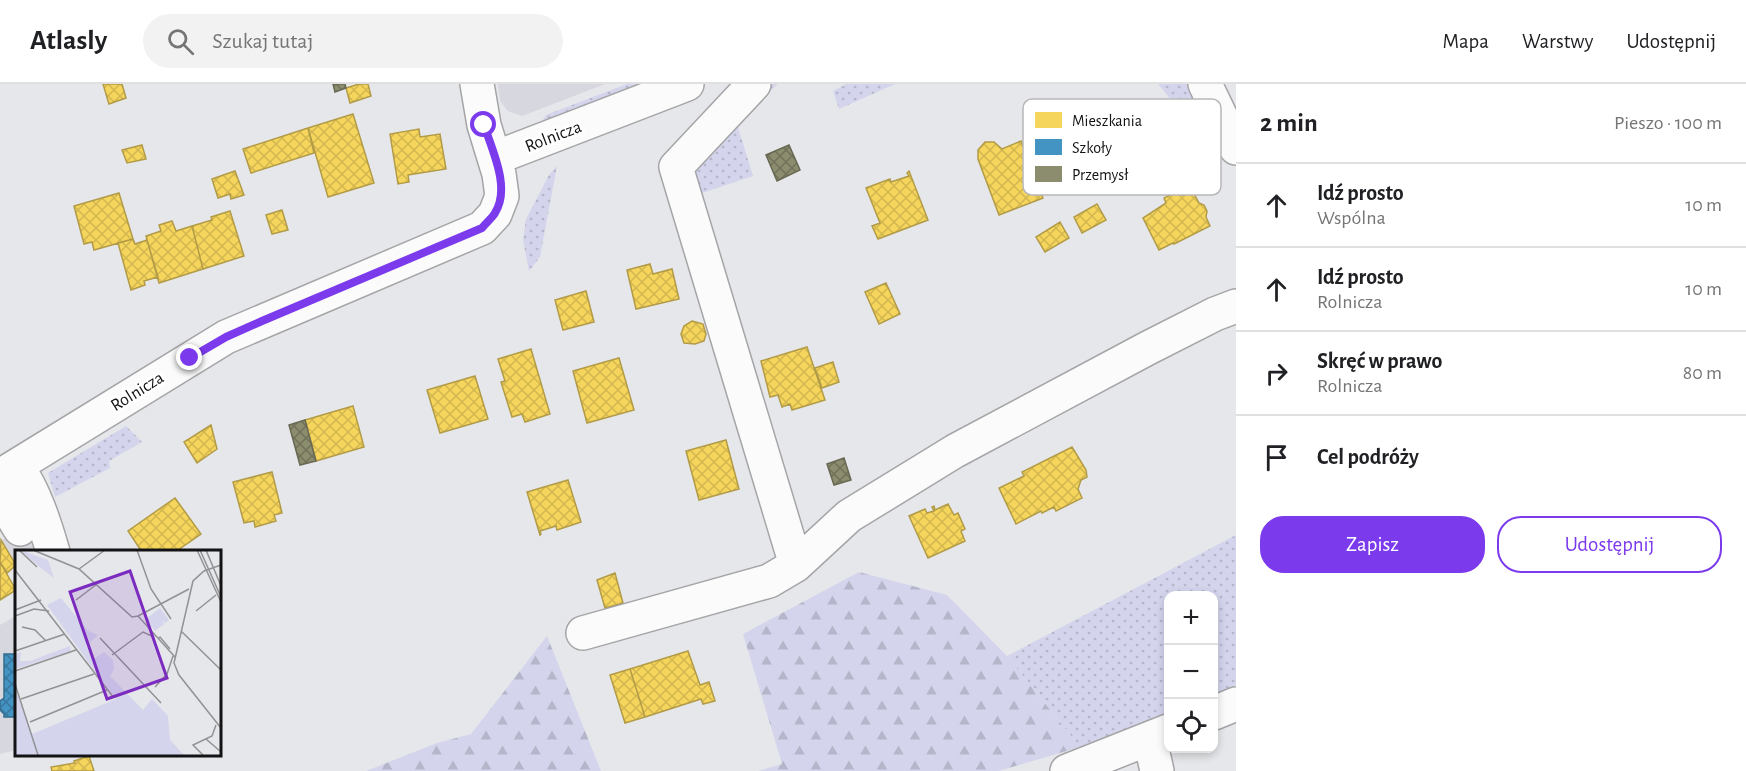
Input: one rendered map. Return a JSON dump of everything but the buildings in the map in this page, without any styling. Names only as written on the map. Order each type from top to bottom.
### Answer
[{"type":"street","points":[[477,84],[484,125],[495,158]]},
{"type":"street","name":"Rolnicza","points":[[9,471],[226,337],[482,228],[495,214],[502,196],[495,158],[687,84]]},
{"type":"street","points":[[754,84],[676,167],[796,565]]},
{"type":"street","points":[[1205,84],[1212,99]]},
{"type":"street","points":[[1221,117],[1236,148]]},
{"type":"street","points":[[583,633],[770,581],[796,565],[849,516],[955,451],[1148,348],[1215,314],[1236,306]]},
{"type":"street","points":[[9,471],[27,481],[42,514],[52,550]]},
{"type":"street","points":[[0,496],[20,529]]},
{"type":"street","points":[[1218,711],[1236,704]]},
{"type":"street","points":[[1067,771],[1159,735],[1157,771]]},
{"type":"shaded area","points":[[498,84],[605,84],[522,116],[508,111],[500,101]]},
{"type":"shaded area","points":[[35,521],[42,550],[15,550],[15,561],[2,540]]},
{"type":"shaded area","points":[[15,617],[15,750],[0,754],[0,625]]},
{"type":"green space","points":[[627,84],[650,84],[544,124],[543,120],[546,115]]},
{"type":"green space","points":[[764,84],[778,84],[736,121],[753,176],[693,196],[695,164]]},
{"type":"green space","points":[[846,84],[895,84],[839,109],[833,91]]},
{"type":"green space","points":[[1158,84],[1196,84],[1201,99],[1170,99]]},
{"type":"green space","points":[[557,166],[540,257],[529,271],[523,240],[526,219],[549,175]]},
{"type":"green space","points":[[126,426],[142,442],[109,461],[110,468],[55,497],[48,473]]},
{"type":"green space","points":[[1236,535],[1236,685],[1218,692],[1218,591],[1164,591],[1164,714],[1080,747],[1007,656]]},
{"type":"green space","points":[[859,572],[947,595],[1007,656],[1080,747],[999,771],[758,771],[782,764],[743,634]]},
{"type":"green space","points":[[547,636],[601,771],[366,771],[437,743],[471,734]]},
{"type":"route","points":[[190,358],[226,337],[482,228],[495,214],[502,196],[499,174],[484,125]]}]
